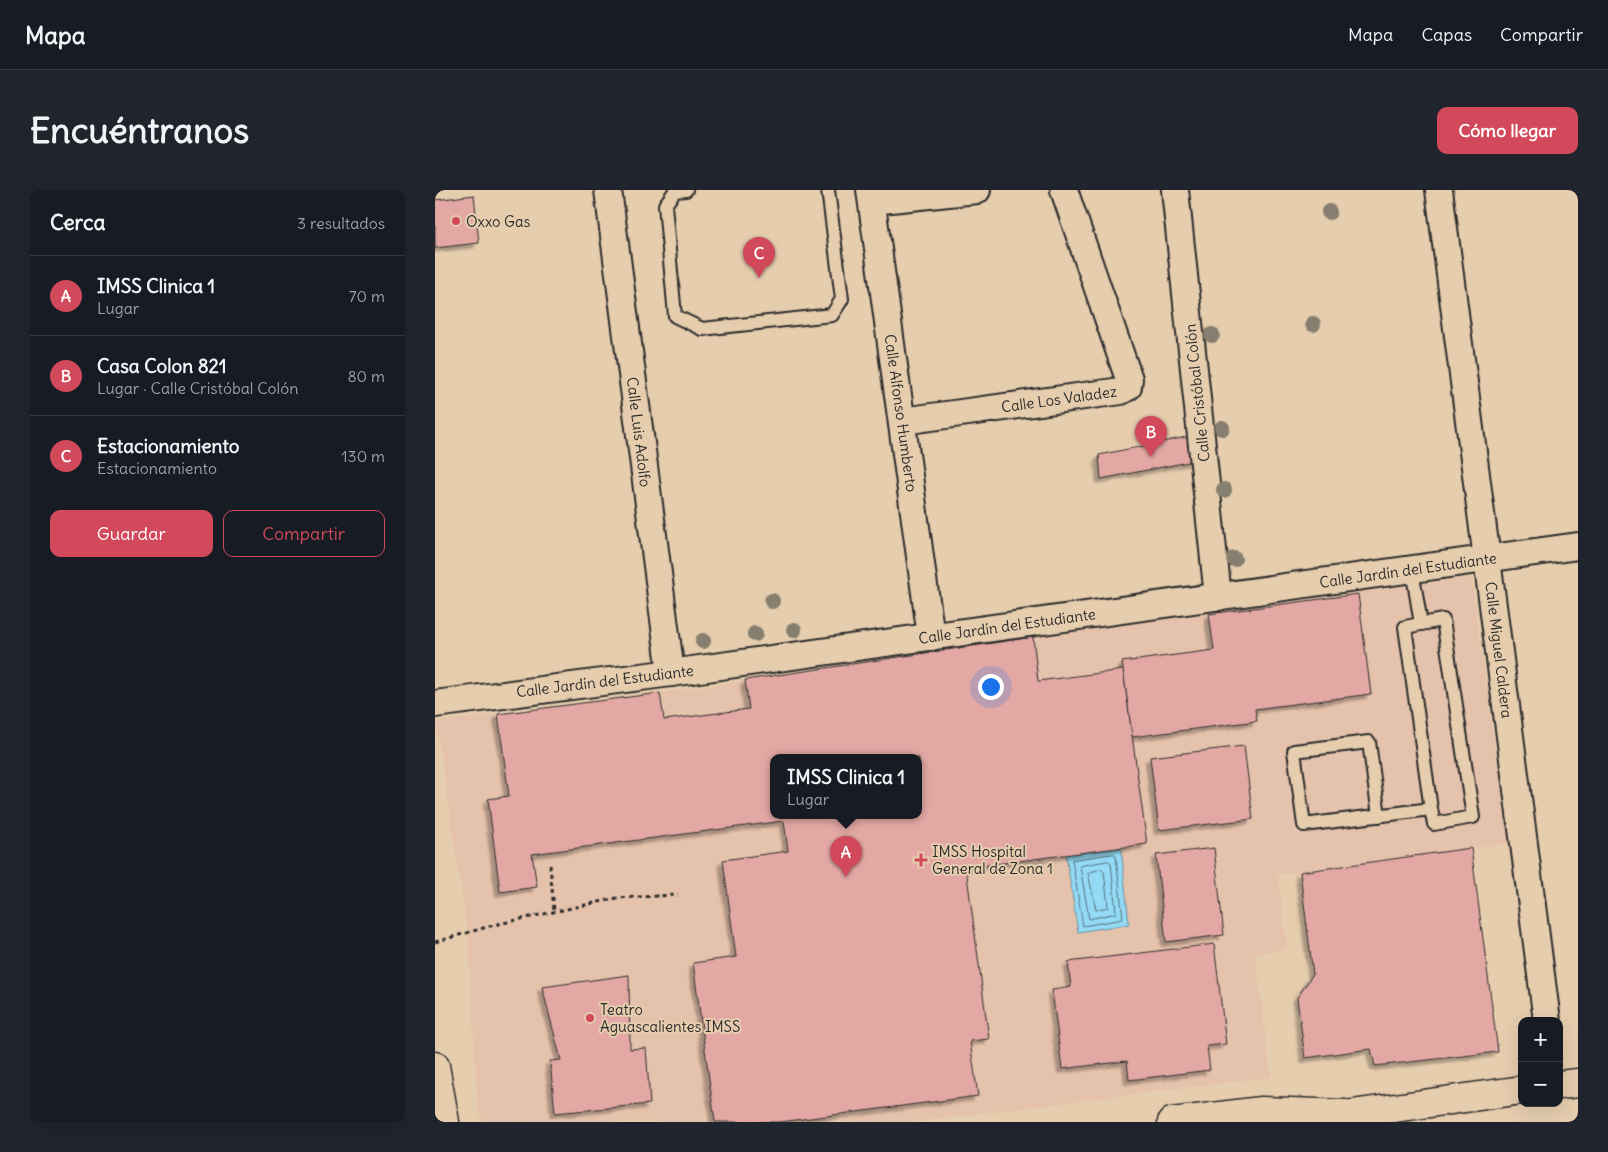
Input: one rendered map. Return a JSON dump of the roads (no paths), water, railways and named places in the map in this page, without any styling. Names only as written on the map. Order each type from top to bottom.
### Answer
[{"type":"main road","points":[[435,1066],[445,1122]]},
{"type":"main road","points":[[1563,1085],[1578,1083]]},
{"type":"main road","points":[[1319,1122],[1352,1114],[1518,1091]]},
{"type":"main road","points":[[1172,1122],[1261,1111],[1352,1114]]},
{"type":"street","name":"Calle Luis Adolfo","points":[[608,190],[671,673]]},
{"type":"street","points":[[871,195],[977,190]]},
{"type":"street","name":"Calle Los Valadez","points":[[902,421],[1121,391],[1128,387],[1129,379],[1064,190]]},
{"type":"street","name":"Calle Cristóbal Colón","points":[[1175,190],[1218,597]]},
{"type":"street","name":"Calle Miguel Caldera","points":[[1439,190],[1546,1017]]},
{"type":"street","name":"Calle Alfonso Humberto","points":[[871,195],[931,637]]},
{"type":"street","name":"Calle Jardín del Estudiante","points":[[435,704],[671,673],[1578,546]]},
{"type":"lane","points":[[685,190],[675,191],[665,205],[675,316],[702,329],[832,316],[842,298],[828,190]]},
{"type":"lane","points":[[1412,569],[1421,624]]},
{"type":"lane","points":[[1443,620],[1473,817],[1434,824],[1405,627],[1421,624],[1443,620]]},
{"type":"lane","points":[[1379,816],[1369,742],[1294,750],[1304,825],[1379,816],[1431,809]]},
{"type":"water","points":[[1121,848],[1129,924],[1078,932],[1066,855]]},
{"type":"place","name":"Oxxo Gas","points":[[456,221]]},
{"type":"place","name":"Estacionamiento","points":[[759,278]]},
{"type":"place","name":"Casa Colon 821","points":[[1151,457]]},
{"type":"place","name":"IMSS Hospital General de Zona 1","points":[[921,860]]},
{"type":"place","name":"IMSS Clinica 1","points":[[846,877]]},
{"type":"place","name":"Teatro Aguascalientes IMSS","points":[[590,1018]]}]
